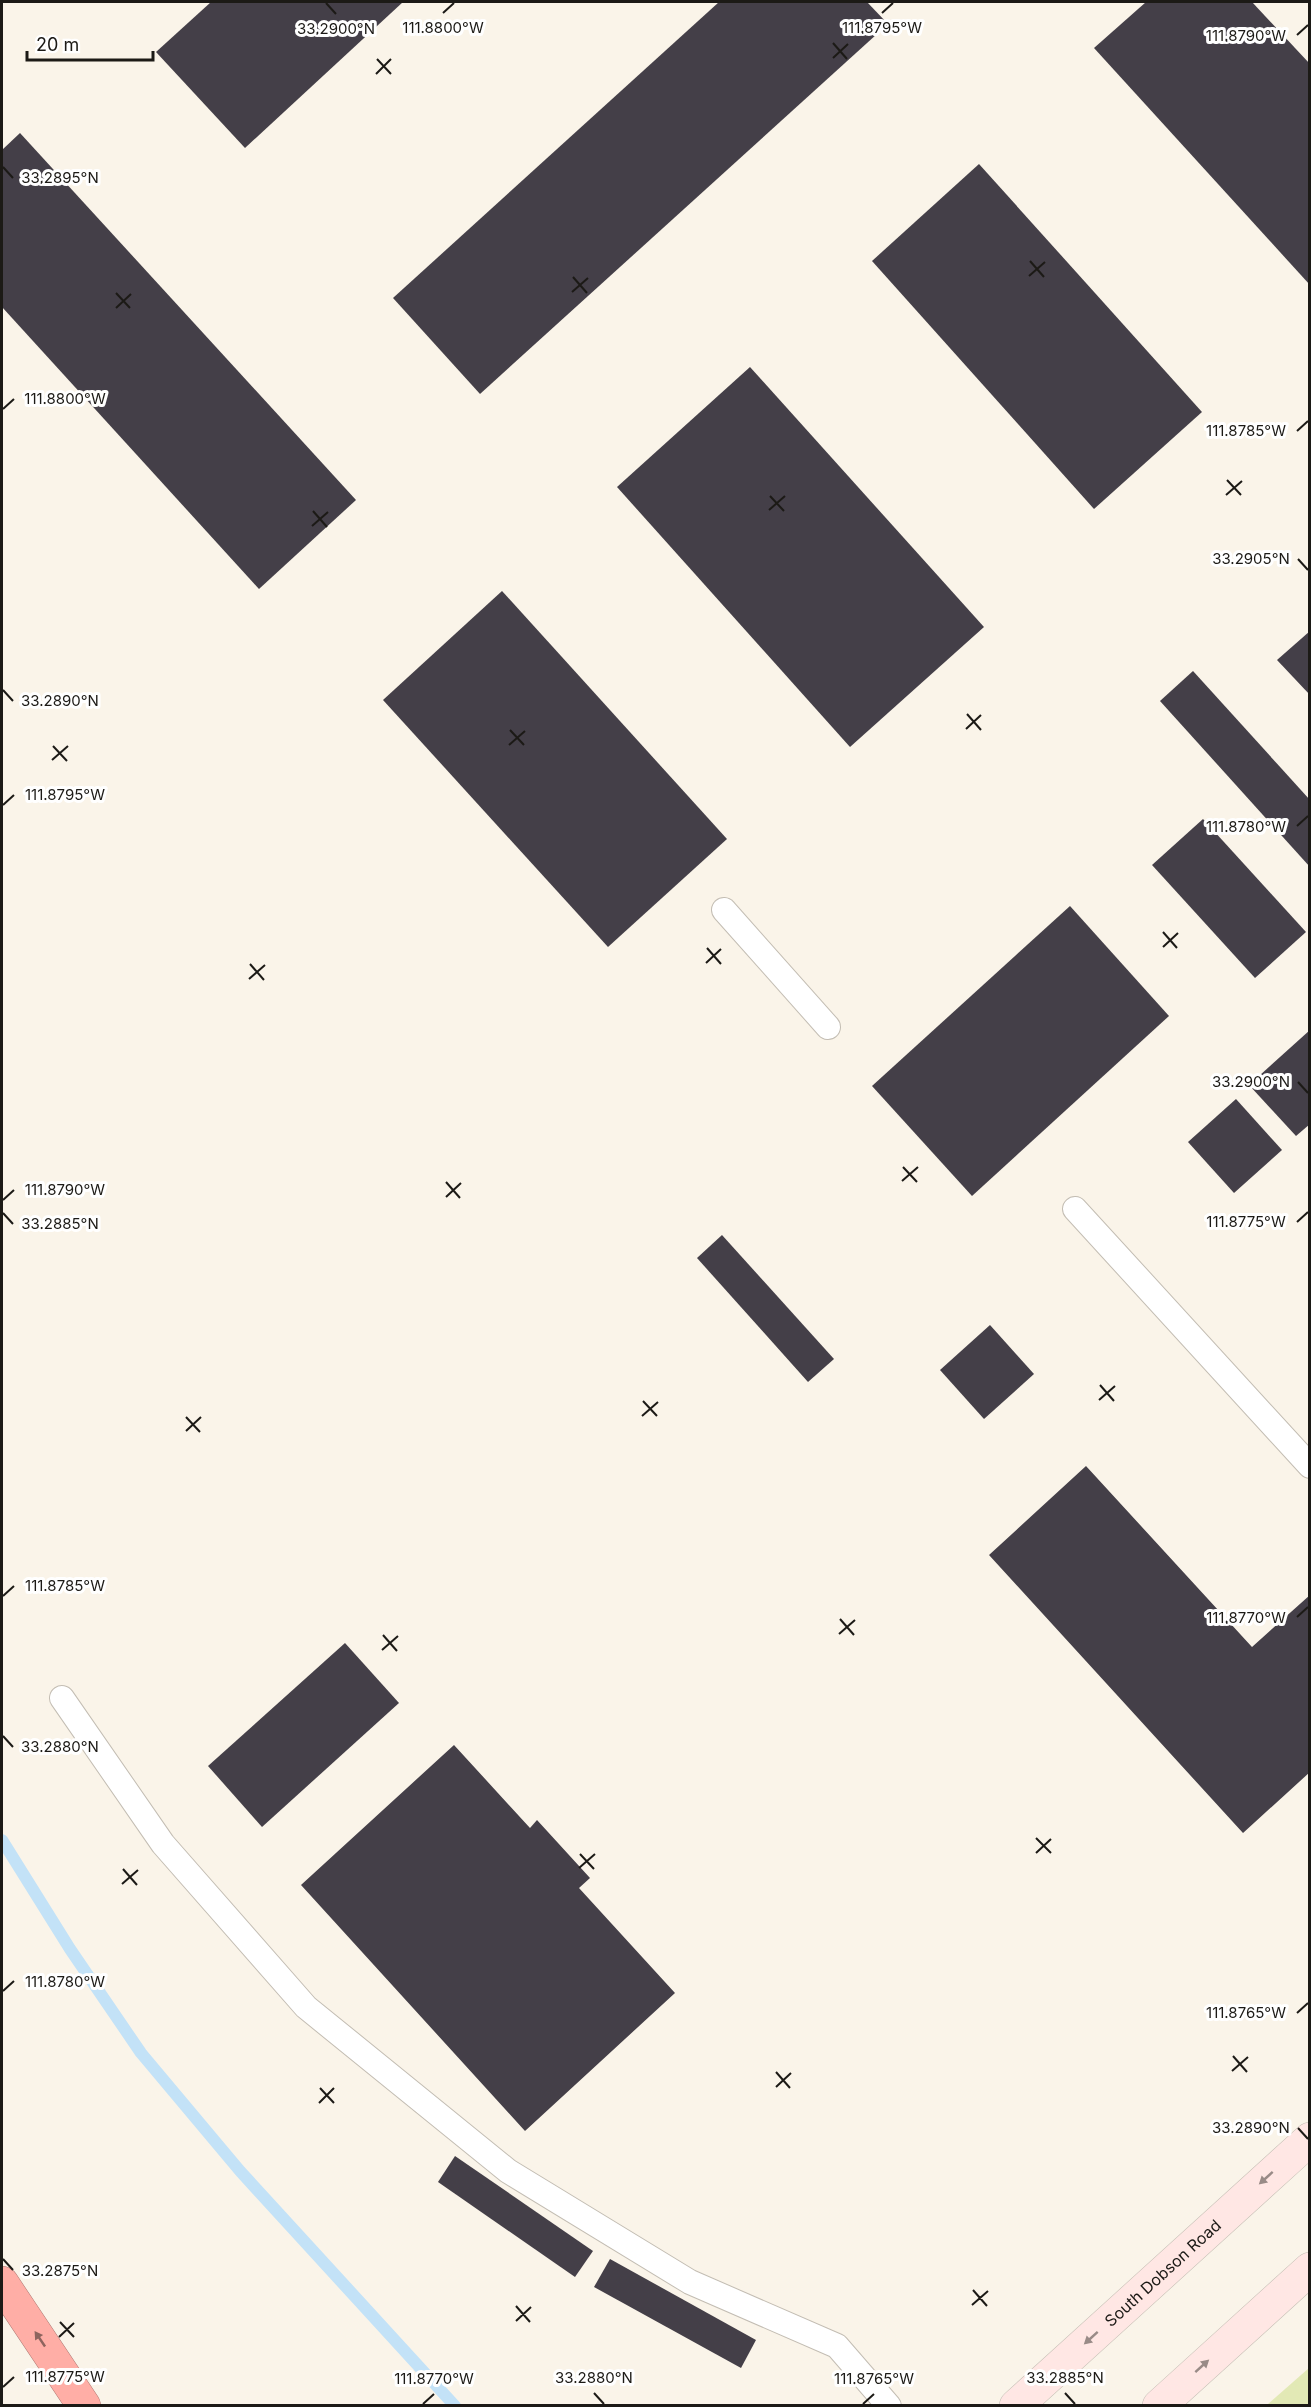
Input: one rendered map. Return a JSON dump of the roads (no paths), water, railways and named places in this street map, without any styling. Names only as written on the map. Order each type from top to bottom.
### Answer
[{"type":"highway","points":[[2,2283],[84,2406]]},
{"type":"main road","name":"South Dobson Road","points":[[1016,2406],[1310,2139]]},
{"type":"main road","points":[[1159,2406],[1310,2268]]},
{"type":"lane","points":[[724,910],[828,1027]]},
{"type":"lane","points":[[1075,1209],[1310,1466]]},
{"type":"lane","points":[[62,1698],[163,1844],[306,2007],[508,2171],[690,2282],[837,2346],[889,2406]]},
{"type":"waterway","points":[[2,1840],[70,1949],[141,2053],[240,2171],[455,2406]]}]
